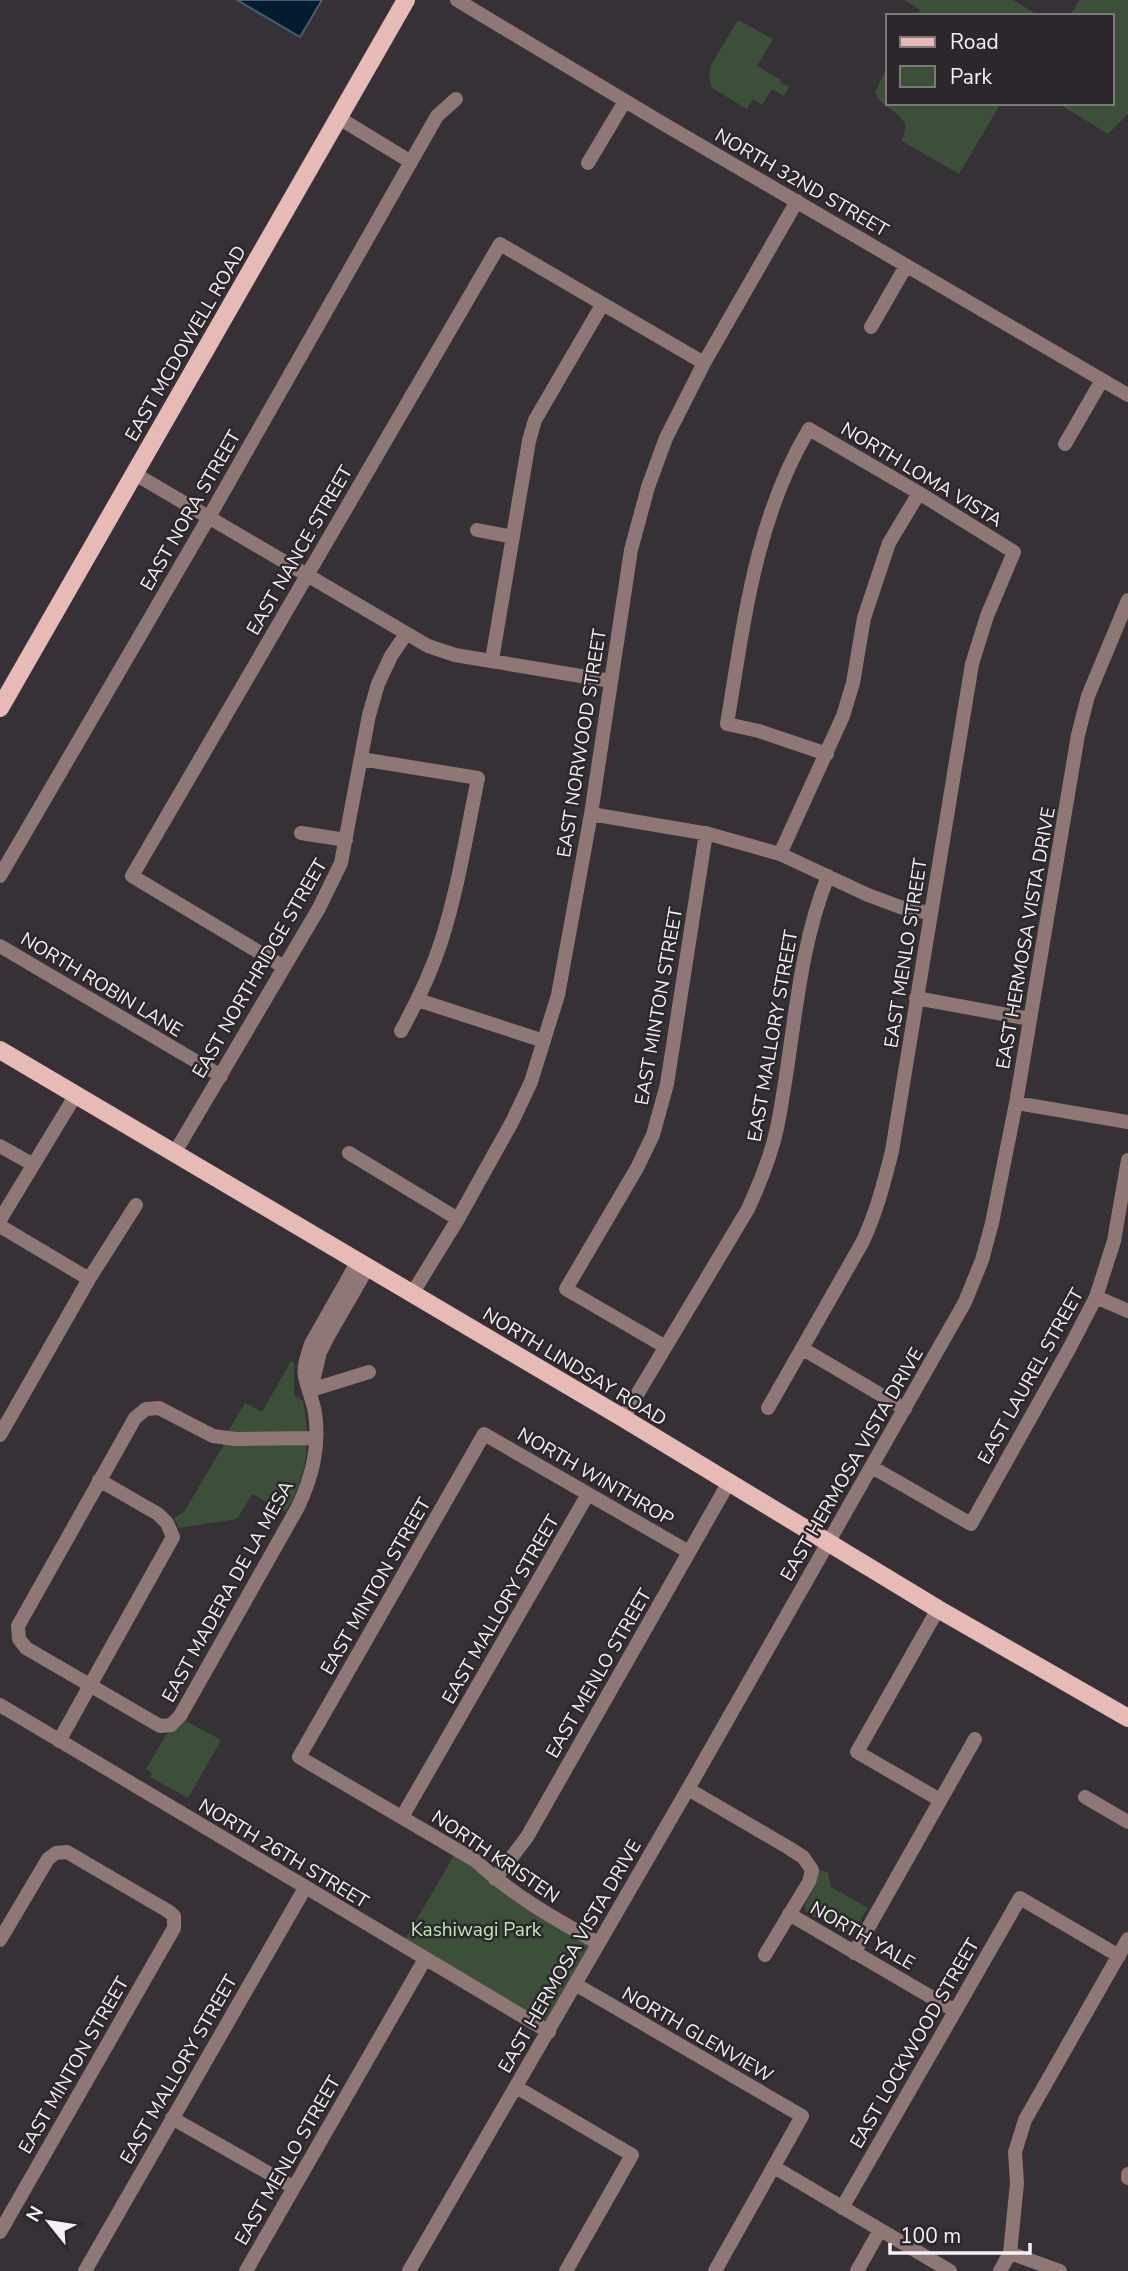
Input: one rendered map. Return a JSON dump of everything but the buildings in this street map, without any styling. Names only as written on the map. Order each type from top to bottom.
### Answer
[{"type":"main road","name":"EAST MCDOWELL ROAD","points":[[0,708],[406,0]]},
{"type":"main road","name":"NORTH LINDSAY ROAD","points":[[0,1050],[623,1418],[938,1609],[1128,1718]]},
{"type":"street","name":"NORTH 32ND STREET","points":[[457,0],[1128,395]]},
{"type":"street","name":"EAST NORA STREET","points":[[0,876],[209,517],[437,116],[456,99]]},
{"type":"street","points":[[588,163],[625,101]]},
{"type":"street","points":[[339,118],[411,162]]},
{"type":"street","name":"EAST NORWOOD STREET","points":[[412,1294],[512,1122],[531,1082],[558,995],[591,814],[632,550],[648,487],[666,438],[704,363],[797,201]]},
{"type":"street","name":"EAST NANCE STREET","points":[[284,967],[132,876],[500,244],[602,305]]},
{"type":"street","points":[[871,327],[906,266]]},
{"type":"street","points":[[492,660],[529,441],[536,420],[602,305],[704,363]]},
{"type":"street","points":[[1065,444],[1102,380]]},
{"type":"street","name":"NORTH LOMA VISTA","points":[[827,754],[759,731],[727,724],[755,561],[772,504],[791,458],[808,429],[1014,552]]},
{"type":"street","points":[[135,474],[428,646],[455,655],[611,681]]},
{"type":"street","points":[[780,854],[843,716],[864,618],[889,543],[919,493]]},
{"type":"street","points":[[477,530],[513,537]]},
{"type":"street","name":"EAST MENLO STREET","points":[[768,1408],[862,1243],[879,1200],[892,1151],[972,664],[987,616],[1014,552]]},
{"type":"street","name":"EAST HERMOSA VISTA DRIVE","points":[[410,2271],[965,1302],[982,1260],[992,1223],[1016,1103],[1078,735],[1088,696],[1124,619],[1128,600]]},
{"type":"street","name":"EAST NORTHRIDGE STREET","points":[[174,1154],[331,887],[341,863],[369,715],[378,684],[391,656],[406,634]]},
{"type":"street","points":[[361,759],[478,778],[441,942],[418,1000],[401,1031]]},
{"type":"street","points":[[591,814],[706,833],[780,854],[868,895],[903,908],[930,913]]},
{"type":"street","points":[[301,833],[346,840]]},
{"type":"street","name":"EAST MINTON STREET","points":[[664,1346],[566,1289],[653,1135],[667,1084],[706,833]]},
{"type":"street","name":"EAST MALLORY STREET","points":[[623,1418],[748,1209],[763,1176],[777,1130],[812,922],[828,876]]},
{"type":"street","name":"NORTH ROBIN LANE","points":[[0,946],[221,1076]]},
{"type":"street","points":[[916,998],[1030,1018]]},
{"type":"street","points":[[418,1000],[544,1041]]},
{"type":"street","points":[[0,1220],[75,1096]]},
{"type":"street","points":[[1016,1103],[1128,1122]]},
{"type":"street","points":[[0,1146],[32,1164]]},
{"type":"street","points":[[349,1153],[458,1219]]},
{"type":"street","name":"EAST LAUREL STREET","points":[[872,1467],[971,1524],[1096,1297],[1114,1241],[1128,1160]]},
{"type":"street","points":[[0,1435],[89,1279],[136,1205]]},
{"type":"street","points":[[0,1226],[89,1279]]},
{"type":"street","name":"EAST MADERA DE LA MESA","points":[[91,1685],[160,1726],[171,1725],[180,1716],[309,1484],[315,1462],[316,1438],[316,1414],[311,1390],[320,1352],[363,1264]]},
{"type":"street","points":[[1096,1297],[1128,1311]]},
{"type":"street","points":[[803,1349],[905,1409]]},
{"type":"street","points":[[311,1390],[369,1372]]},
{"type":"street","points":[[91,1685],[26,1648],[19,1639],[18,1626],[135,1418],[146,1409],[159,1408],[213,1436],[235,1439],[316,1438]]},
{"type":"street","name":"EAST MINTON STREET","points":[[299,1757],[484,1434]]},
{"type":"street","name":"NORTH WINTHROP","points":[[484,1434],[689,1552]]},
{"type":"street","points":[[59,1741],[173,1537],[167,1523],[158,1514],[99,1480]]},
{"type":"street","name":"EAST MENLO STREET","points":[[495,1879],[527,1837],[729,1482]]},
{"type":"street","name":"EAST MALLORY STREET","points":[[402,1817],[589,1494]]},
{"type":"street","points":[[938,1609],[857,1752],[940,1800]]},
{"type":"street","name":"NORTH 26TH STREET","points":[[0,1705],[549,2032]]},
{"type":"street","points":[[854,1953],[975,1739]]},
{"type":"street","name":"NORTH KRISTEN","points":[[299,1757],[476,1861],[495,1879],[544,1912],[598,1943]]},
{"type":"street","name":"NORTH YALE","points":[[688,1789],[803,1857],[812,1870],[809,1882],[789,1914],[955,2011]]},
{"type":"street","points":[[1085,1797],[1128,1822]]},
{"type":"street","name":"EAST MINTON STREET","points":[[0,1940],[48,1859],[56,1853],[67,1852],[174,1916],[174,1928],[0,2232]]},
{"type":"street","name":"EAST MALLORY STREET","points":[[85,2271],[305,1888]]},
{"type":"street","name":"EAST LOCKWOOD STREET","points":[[842,2208],[1020,1898],[1119,1956]]},
{"type":"street","points":[[765,1955],[789,1914]]},
{"type":"street","points":[[1000,2271],[1010,2253],[1017,2183],[1015,2152],[1025,2120],[1128,1939]]},
{"type":"street","name":"EAST MENLO STREET","points":[[246,2271],[425,1959]]},
{"type":"street","name":"NORTH GLENVIEW","points":[[575,1984],[802,2116],[774,2167]]},
{"type":"street","points":[[516,2087],[632,2155],[566,2271]]},
{"type":"street","points":[[172,2118],[293,2188]]},
{"type":"street","points":[[715,2271],[774,2167],[950,2271]]},
{"type":"street","points":[[857,2271],[880,2231]]},
{"type":"street","points":[[1010,2253],[1060,2271]]},
{"type":"green space","points":[[904,0],[1013,0],[1037,14],[918,14],[920,10]]},
{"type":"green space","points":[[1079,0],[1128,0],[1128,114],[1108,134],[1060,105],[1114,105],[1114,14],[1071,14]]},
{"type":"green space","points":[[738,20],[773,39],[757,66],[789,87],[784,96],[772,89],[762,105],[753,99],[747,109],[712,88],[709,79],[711,65]]},
{"type":"green space","points":[[886,69],[886,105],[1000,105],[959,174],[902,141],[906,125],[877,97],[875,92]]},
{"type":"green space","points":[[291,1361],[294,1363],[294,1395],[303,1401],[307,1445],[299,1485],[286,1512],[252,1494],[237,1519],[179,1528],[174,1518],[184,1512],[245,1403],[262,1412]]},
{"type":"green space","points":[[186,1721],[221,1740],[188,1798],[150,1777],[152,1773],[146,1769],[168,1732],[177,1729]]},
{"type":"green space","name":"Kashiwagi Park","points":[[457,1850],[598,1943],[549,2032],[402,1945]]},
{"type":"green space","points":[[817,1870],[828,1872],[831,1887],[868,1908],[853,1932],[845,1934],[806,1912],[805,1904],[816,1885]]},
{"type":"water","points":[[237,0],[322,0],[300,37]]}]
